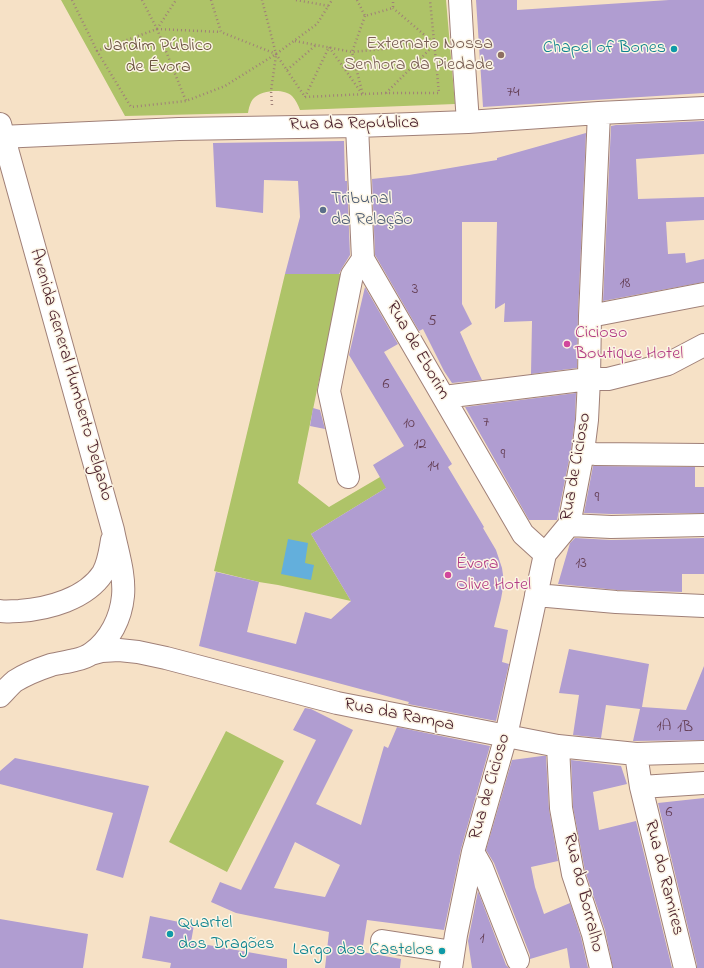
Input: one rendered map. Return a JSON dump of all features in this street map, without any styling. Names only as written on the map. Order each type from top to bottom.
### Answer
[{"type":"street","points":[[460,0],[468,122]]},
{"type":"street","name":"Rua da República","points":[[1,132],[357,126],[468,122],[599,113],[704,108]]},
{"type":"street","name":"Rua de Cicioso","points":[[453,952],[473,852],[506,736],[545,554],[570,525],[583,452],[587,420],[589,379],[590,316],[599,113]]},
{"type":"street","name":"Rua de Eborim","points":[[357,126],[363,258],[523,534],[545,554]]},
{"type":"street","name":"Avenida General Humberto Delgado","points":[[1,132],[113,530],[123,582],[123,596],[116,621]]},
{"type":"street","points":[[348,476],[329,391],[352,275],[363,258]]},
{"type":"street","points":[[590,316],[704,294]]},
{"type":"street","points":[[444,397],[589,379],[608,379],[668,364],[704,345]]},
{"type":"street","points":[[583,452],[595,454],[704,455]]},
{"type":"street","points":[[570,525],[611,527],[704,526]]},
{"type":"street","points":[[0,612],[35,610],[63,602],[80,593],[94,583],[103,572],[109,560],[113,530]]},
{"type":"street","points":[[536,595],[616,602],[704,606]]},
{"type":"street","points":[[0,696],[14,682],[25,676],[51,665],[76,660],[91,654],[110,635],[116,621]]},
{"type":"street","name":"Rua da Rampa","points":[[116,621],[139,645],[149,652],[166,658]]},
{"type":"street","name":"Rua da Rampa","points":[[91,654],[102,651],[119,650],[138,652],[337,703],[558,746],[636,754],[704,752]]},
{"type":"street","name":"Rua do Borralho","points":[[558,746],[561,808],[573,874],[593,934],[601,968]]},
{"type":"street","name":"Rua do Ramires","points":[[636,754],[641,788],[685,968]]},
{"type":"street","points":[[641,788],[704,784]]},
{"type":"street","name":"Rua de Cicioso","points":[[473,852],[482,868],[518,960]]},
{"type":"street","points":[[382,941],[453,952]]},
{"type":"path","points":[[72,0],[97,50],[131,107],[186,101],[225,86],[276,54],[317,24],[332,0]]},
{"type":"path","points":[[142,0],[157,29],[186,101]]},
{"type":"path","points":[[157,29],[176,0]]},
{"type":"path","points":[[211,0],[221,32]]},
{"type":"path","points":[[262,0],[276,54],[305,97]]},
{"type":"path","points":[[296,0],[329,6]]},
{"type":"path","points":[[357,0],[365,16],[352,52],[362,95]]},
{"type":"path","points":[[393,0],[393,8],[435,44]]},
{"type":"path","points":[[305,97],[386,93],[439,93],[430,0]]},
{"type":"path","points":[[365,16],[393,8]]},
{"type":"path","points":[[97,50],[157,29],[221,32],[276,54]]},
{"type":"path","points":[[295,41],[352,52],[435,44]]},
{"type":"path","points":[[386,93],[435,44]]},
{"type":"path","points":[[287,70],[316,45]]},
{"type":"path","points":[[329,47],[362,95]]},
{"type":"path","points":[[305,97],[329,47]]},
{"type":"path","points":[[272,127],[271,91],[276,54]]},
{"type":"green space","name":"Jardim Público de Évora","points":[[61,0],[446,0],[455,104],[300,110],[295,99],[288,93],[273,91],[262,93],[254,98],[248,113],[125,116]]},
{"type":"green space","points":[[285,274],[347,274],[319,380],[298,483],[329,507],[392,470],[404,477],[311,534],[351,601],[214,571]]},
{"type":"green space","points":[[226,731],[284,761],[227,872],[169,842]]},
{"type":"water","points":[[288,539],[308,543],[305,563],[314,565],[311,580],[281,574]]},
{"type":"building","points":[[476,0],[517,0],[517,10],[669,0],[704,0],[704,93],[483,107]]},
{"type":"building","points":[[704,121],[704,154],[636,159],[638,199],[704,197],[704,220],[666,222],[668,254],[685,253],[686,263],[704,259],[704,282],[603,301],[611,126]]},
{"type":"building","points":[[586,133],[577,368],[531,374],[532,321],[504,322],[505,303],[495,309],[497,222],[462,222],[462,304],[472,324],[460,332],[482,380],[452,383],[444,371],[423,329],[419,331],[375,255],[372,179],[409,175],[497,160],[497,158]]},
{"type":"building","name":"Tribunal da Relação","points":[[344,141],[350,255],[339,274],[285,274],[300,217],[298,181],[264,180],[263,213],[216,207],[213,143]]},
{"type":"building","points":[[365,287],[398,344],[384,352],[452,464],[448,467],[484,527],[483,528],[496,550],[502,568],[504,582],[494,627],[508,630],[502,662],[509,664],[496,721],[408,704],[409,702],[199,646],[216,572],[259,582],[247,632],[296,644],[305,612],[331,619],[351,601],[311,534],[386,488],[373,465],[404,446],[349,355]]},
{"type":"building","points":[[576,393],[575,419],[571,450],[557,520],[529,520],[465,407]]},
{"type":"building","points":[[313,408],[320,410],[325,429],[310,426]]},
{"type":"building","points":[[593,466],[695,467],[695,487],[704,487],[704,513],[584,513]]},
{"type":"building","points":[[575,538],[611,540],[704,538],[704,574],[682,574],[682,592],[617,590],[558,584],[570,543]]},
{"type":"building","points":[[569,649],[649,664],[642,707],[686,710],[704,666],[704,740],[633,741],[640,709],[606,705],[601,738],[573,735],[579,695],[559,693]]},
{"type":"building","points":[[305,708],[311,709],[353,730],[316,804],[361,825],[384,746],[388,748],[397,727],[490,746],[461,849],[444,930],[367,920],[362,952],[401,959],[400,968],[325,968],[329,932],[236,913],[211,902],[220,882],[241,890],[316,740],[293,730]],"holes":[[[295,842],[340,865],[325,897],[274,888]]]},
{"type":"building","points":[[546,756],[549,809],[558,861],[531,867],[535,887],[544,914],[570,903],[581,937],[588,968],[570,968],[567,948],[530,959],[530,955],[494,863],[486,850],[512,760]]},
{"type":"building","points":[[15,758],[149,786],[123,878],[96,870],[113,813],[0,784],[0,771]]},
{"type":"building","points":[[571,760],[621,766],[627,784],[593,792],[599,830],[636,821],[672,968],[613,968],[605,930],[585,871],[573,807]]},
{"type":"building","points":[[704,798],[704,968],[697,968],[658,803]]},
{"type":"building","points":[[478,891],[506,965],[509,968],[472,968],[468,941]]},
{"type":"building","name":"Quartel dos Dragões","points":[[150,916],[194,925],[191,942],[287,959],[287,968],[170,968],[171,963],[142,958]]},
{"type":"building","points":[[0,919],[88,934],[83,968],[0,968]]},
{"type":"place","name":"Chapel of Bones","points":[[674,49]]},
{"type":"place","name":"Externato Nossa Senhora da Piedade","points":[[501,55]]},
{"type":"place","name":"Tribunal da Relação","points":[[323,210]]},
{"type":"place","name":"Cicioso Boutique Hotel","points":[[567,344]]},
{"type":"place","name":"Évora Olive Hotel","points":[[448,575]]},
{"type":"place","name":"Quartel dos Dragões","points":[[170,934]]},
{"type":"place","name":"Largo dos Castelos","points":[[442,951]]}]
